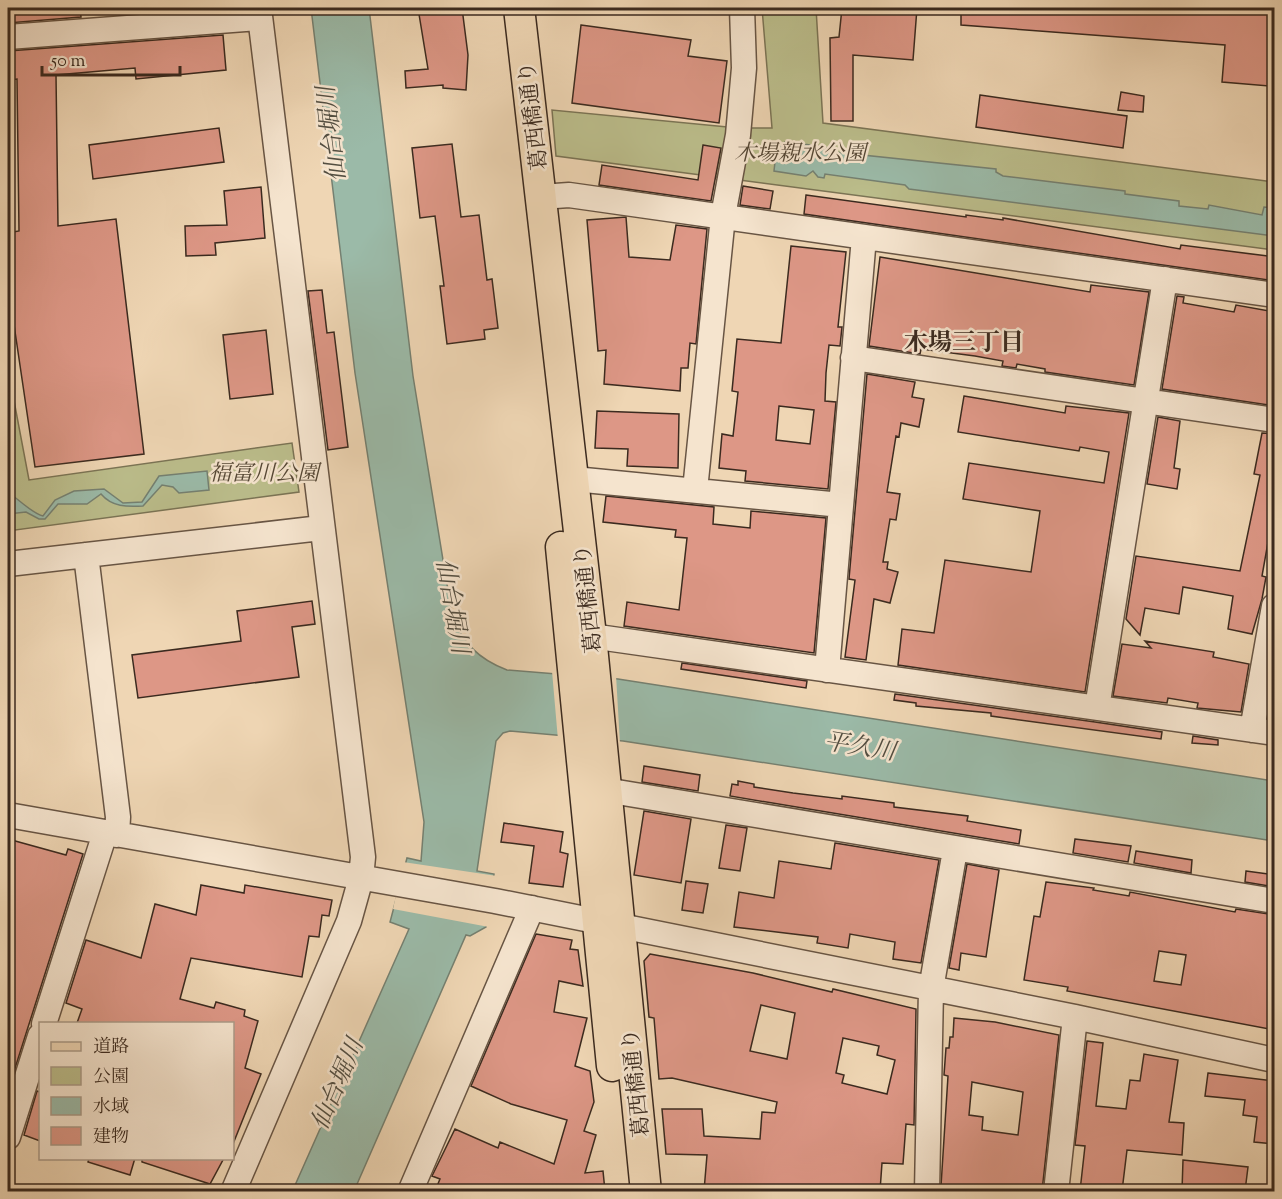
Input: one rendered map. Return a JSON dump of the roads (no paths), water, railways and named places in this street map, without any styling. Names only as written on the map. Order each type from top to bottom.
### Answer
[{"type":"main road","name":"葛西橋通り","points":[[499,8],[552,462],[585,654]]},
{"type":"main road","name":"葛西橋通り","points":[[519,8],[574,479],[591,755],[608,924],[625,1191]]},
{"type":"main road","name":"葛西橋通り","points":[[591,755],[605,790],[608,924],[646,1191]]},
{"type":"street","points":[[695,490],[723,216],[738,135],[744,68],[742,8]]},
{"type":"street","points":[[8,37],[259,13],[321,528],[361,835],[361,878],[349,921],[233,1191]]},
{"type":"street","points":[[541,197],[569,195],[1275,295]]},
{"type":"street","points":[[827,669],[864,237]]},
{"type":"street","points":[[1097,708],[1165,279]]},
{"type":"street","points":[[853,358],[1146,399],[1275,420]]},
{"type":"street","points":[[574,479],[841,505]]},
{"type":"street","points":[[8,564],[321,528]]},
{"type":"street","points":[[44,1022],[111,834],[115,794],[86,555]]},
{"type":"street","points":[[585,654],[827,669],[1263,731],[1275,606]]},
{"type":"street","points":[[605,790],[955,850],[1275,901]]},
{"type":"street","points":[[8,816],[532,908],[1075,1017],[1275,1060]]},
{"type":"street","points":[[927,1191],[931,989],[955,850]]},
{"type":"street","points":[[410,1191],[532,908]]},
{"type":"street","points":[[1056,1191],[1075,1017]]},
{"type":"street","points":[[8,1137],[39,1039]]},
{"type":"water","points":[[311,8],[369,8],[413,376],[452,615],[461,634],[473,649],[488,661],[507,670],[618,679],[1274,781],[1274,841],[623,741],[510,731],[503,733],[496,741],[477,871],[494,874],[486,927],[470,936],[466,935],[354,1191],[292,1192],[409,929],[390,922],[407,858],[421,861],[424,822],[355,373]]},
{"type":"water","points":[[785,142],[810,145],[809,149],[815,150],[816,146],[834,149],[834,152],[996,169],[996,172],[1003,176],[1125,191],[1125,194],[1179,201],[1179,206],[1208,209],[1209,205],[1262,215],[1264,207],[1274,208],[1274,236],[909,189],[905,185],[825,174],[824,178],[818,177],[813,171],[806,176],[774,171],[777,144],[785,145]]},
{"type":"water","points":[[207,471],[209,490],[179,493],[173,487],[162,485],[143,506],[115,504],[101,494],[87,504],[58,504],[45,519],[39,519],[26,512],[8,514],[8,492],[43,516],[55,500],[74,491],[104,489],[123,503],[142,502],[159,476]]},
{"type":"district","name":"木場三丁目","points":[[964,342]]},
{"type":"water label","name":"仙台堀川","points":[[331,134]]},
{"type":"water label","name":"仙台堀川","points":[[453,606]]},
{"type":"water label","name":"平久川","points":[[860,746]]},
{"type":"water label","name":"仙台堀川","points":[[337,1084]]},
{"type":"park label","name":"木場親水公園","points":[[800,152]]},
{"type":"park label","name":"福富川公園","points":[[264,472]]}]
